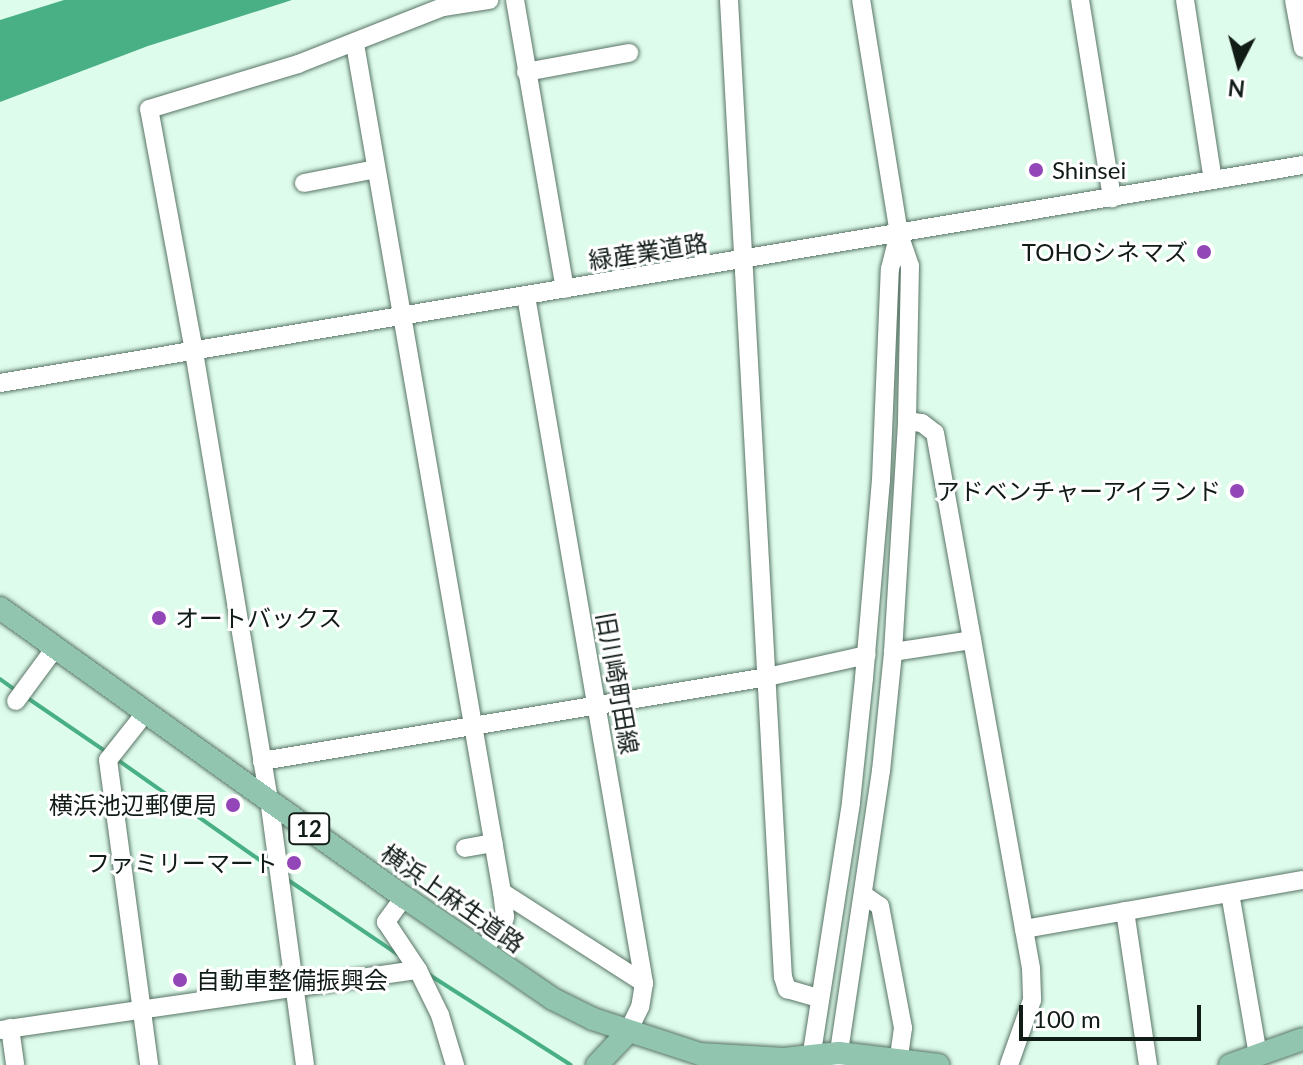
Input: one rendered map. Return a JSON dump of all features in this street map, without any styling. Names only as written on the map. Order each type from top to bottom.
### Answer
[{"type":"main road","name":"横浜上麻生道路","points":[[1,612],[553,999],[628,1032],[700,1054],[810,1061],[899,1058],[938,1065]]},
{"type":"main road","name":"旧川崎町田線","points":[[597,1065],[628,1032]]},
{"type":"main road","points":[[1230,1065],[1303,1039]]},
{"type":"street","points":[[305,1065],[269,800],[194,351],[149,109],[355,44],[443,7],[489,0]]},
{"type":"street","points":[[515,0],[565,289]]},
{"type":"street","points":[[729,0],[783,977],[787,989],[818,998]]},
{"type":"street","points":[[838,1059],[864,895],[893,652],[907,421],[910,266],[899,234],[861,0]]},
{"type":"street","points":[[1080,0],[1112,198]]},
{"type":"street","points":[[1185,0],[1213,180]]},
{"type":"street","points":[[1294,0],[1303,48]]},
{"type":"street","points":[[355,44],[502,892],[505,917],[502,927],[482,950]]},
{"type":"street","points":[[526,72],[629,53]]},
{"type":"street","name":"緑産業道路","points":[[0,382],[1303,165]]},
{"type":"street","points":[[304,183],[376,169]]},
{"type":"street","points":[[810,1061],[851,802],[867,655],[881,480],[890,269],[899,234]]},
{"type":"street","name":"旧川崎町田線","points":[[526,296],[644,983],[640,1007],[628,1032]]},
{"type":"street","points":[[907,421],[922,423],[935,433],[1024,929],[1032,1000],[1009,1065]]},
{"type":"street","points":[[893,652],[972,640]]},
{"type":"street","points":[[20,695],[55,648]]},
{"type":"street","points":[[262,761],[767,677],[867,655]]},
{"type":"street","points":[[146,712],[113,755],[149,1065]]},
{"type":"street","points":[[465,848],[494,843]]},
{"type":"street","points":[[1024,929],[1303,880]]},
{"type":"street","points":[[502,892],[644,983]]},
{"type":"street","points":[[1230,893],[1258,1055]]},
{"type":"street","points":[[864,895],[880,906],[903,1028],[899,1058]]},
{"type":"street","points":[[404,897],[386,922],[418,970],[440,1015],[455,1065]]},
{"type":"street","points":[[1125,911],[1148,1065]]},
{"type":"street","points":[[15,1065],[5,1029],[418,970]]},
{"type":"shaded area","points":[[64,0],[292,0],[148,46],[0,102],[0,20]]},
{"type":"waterway","points":[[0,679],[15,690]]},
{"type":"waterway","points":[[26,697],[108,753]]},
{"type":"waterway","points":[[115,758],[271,868]]},
{"type":"waterway","points":[[285,878],[400,956]]},
{"type":"waterway","points":[[428,974],[571,1065]]},
{"type":"place","name":"Shinsei","points":[[1036,170]]},
{"type":"place","name":"TOHOシネマズ","points":[[1204,252]]},
{"type":"place","name":"アドベンチャーアイランド","points":[[1237,491]]},
{"type":"place","name":"オートバックス","points":[[159,618]]},
{"type":"place","name":"横浜池辺郵便局","points":[[233,805]]},
{"type":"place","name":"ファミリーマート","points":[[294,863]]},
{"type":"place","name":"自動車整備振興会","points":[[180,980]]}]
